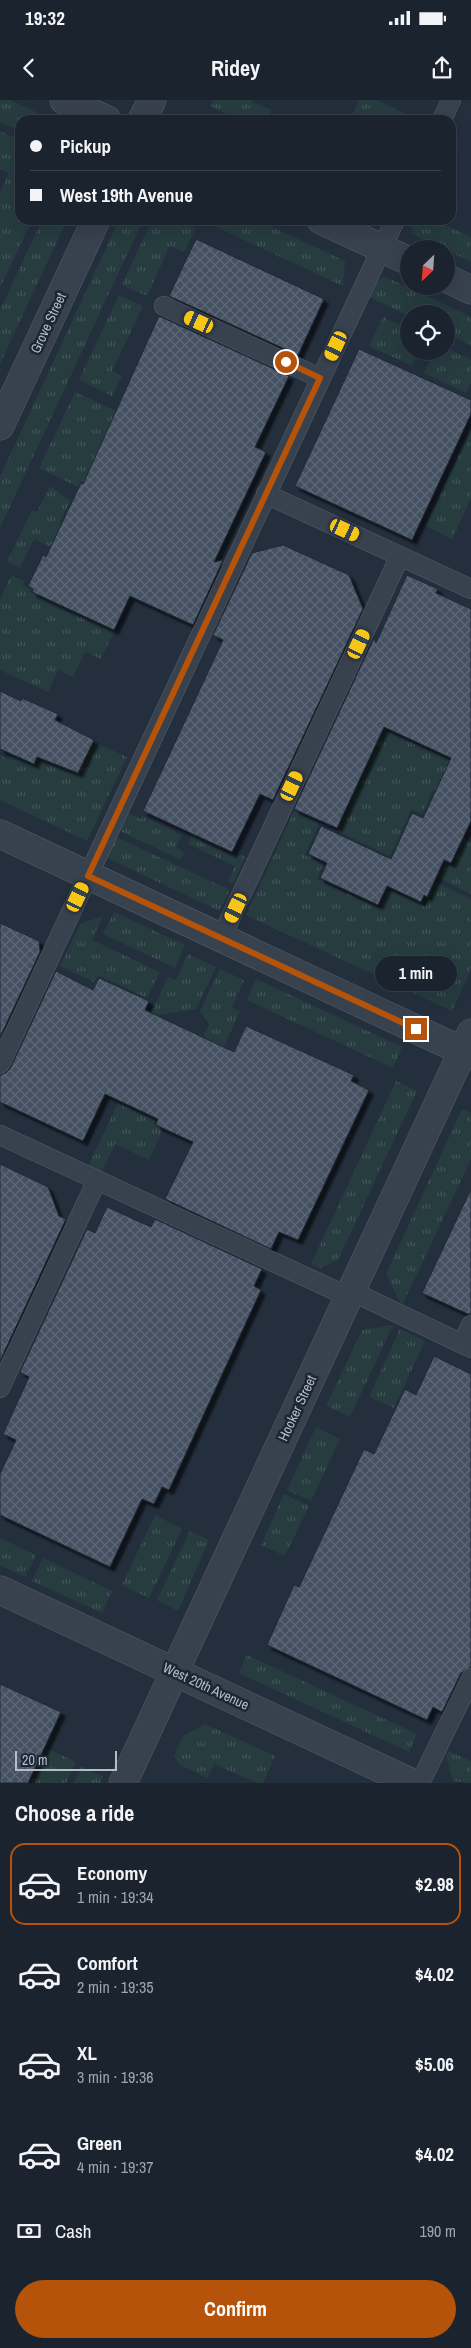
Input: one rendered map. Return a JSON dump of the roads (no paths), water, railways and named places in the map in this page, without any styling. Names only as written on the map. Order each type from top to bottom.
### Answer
[{"type":"street","points":[[64,100],[96,115]]},
{"type":"street","points":[[144,115],[152,100]]},
{"type":"street","name":"Grove Street","points":[[0,426],[94,225]]},
{"type":"street","points":[[332,225],[400,257]]},
{"type":"street","points":[[455,282],[471,290]]},
{"type":"street","points":[[0,834],[222,938],[468,1046]]},
{"type":"street","name":"Hooker Street","points":[[123,1783],[350,1294],[468,1046]]},
{"type":"street","name":"West 20th Avenue","points":[[0,1590],[412,1783]]},
{"type":"lane","points":[[444,115],[451,100]]},
{"type":"lane","points":[[0,1064],[393,225]]},
{"type":"lane","points":[[164,306],[320,378]]},
{"type":"lane","points":[[266,494],[471,589]]},
{"type":"lane","points":[[222,938],[400,556]]},
{"type":"lane","points":[[0,1135],[467,1346],[471,1325]]},
{"type":"lane","points":[[0,1388],[97,1180]]},
{"type":"lane","points":[[420,1783],[471,1678]]}]
